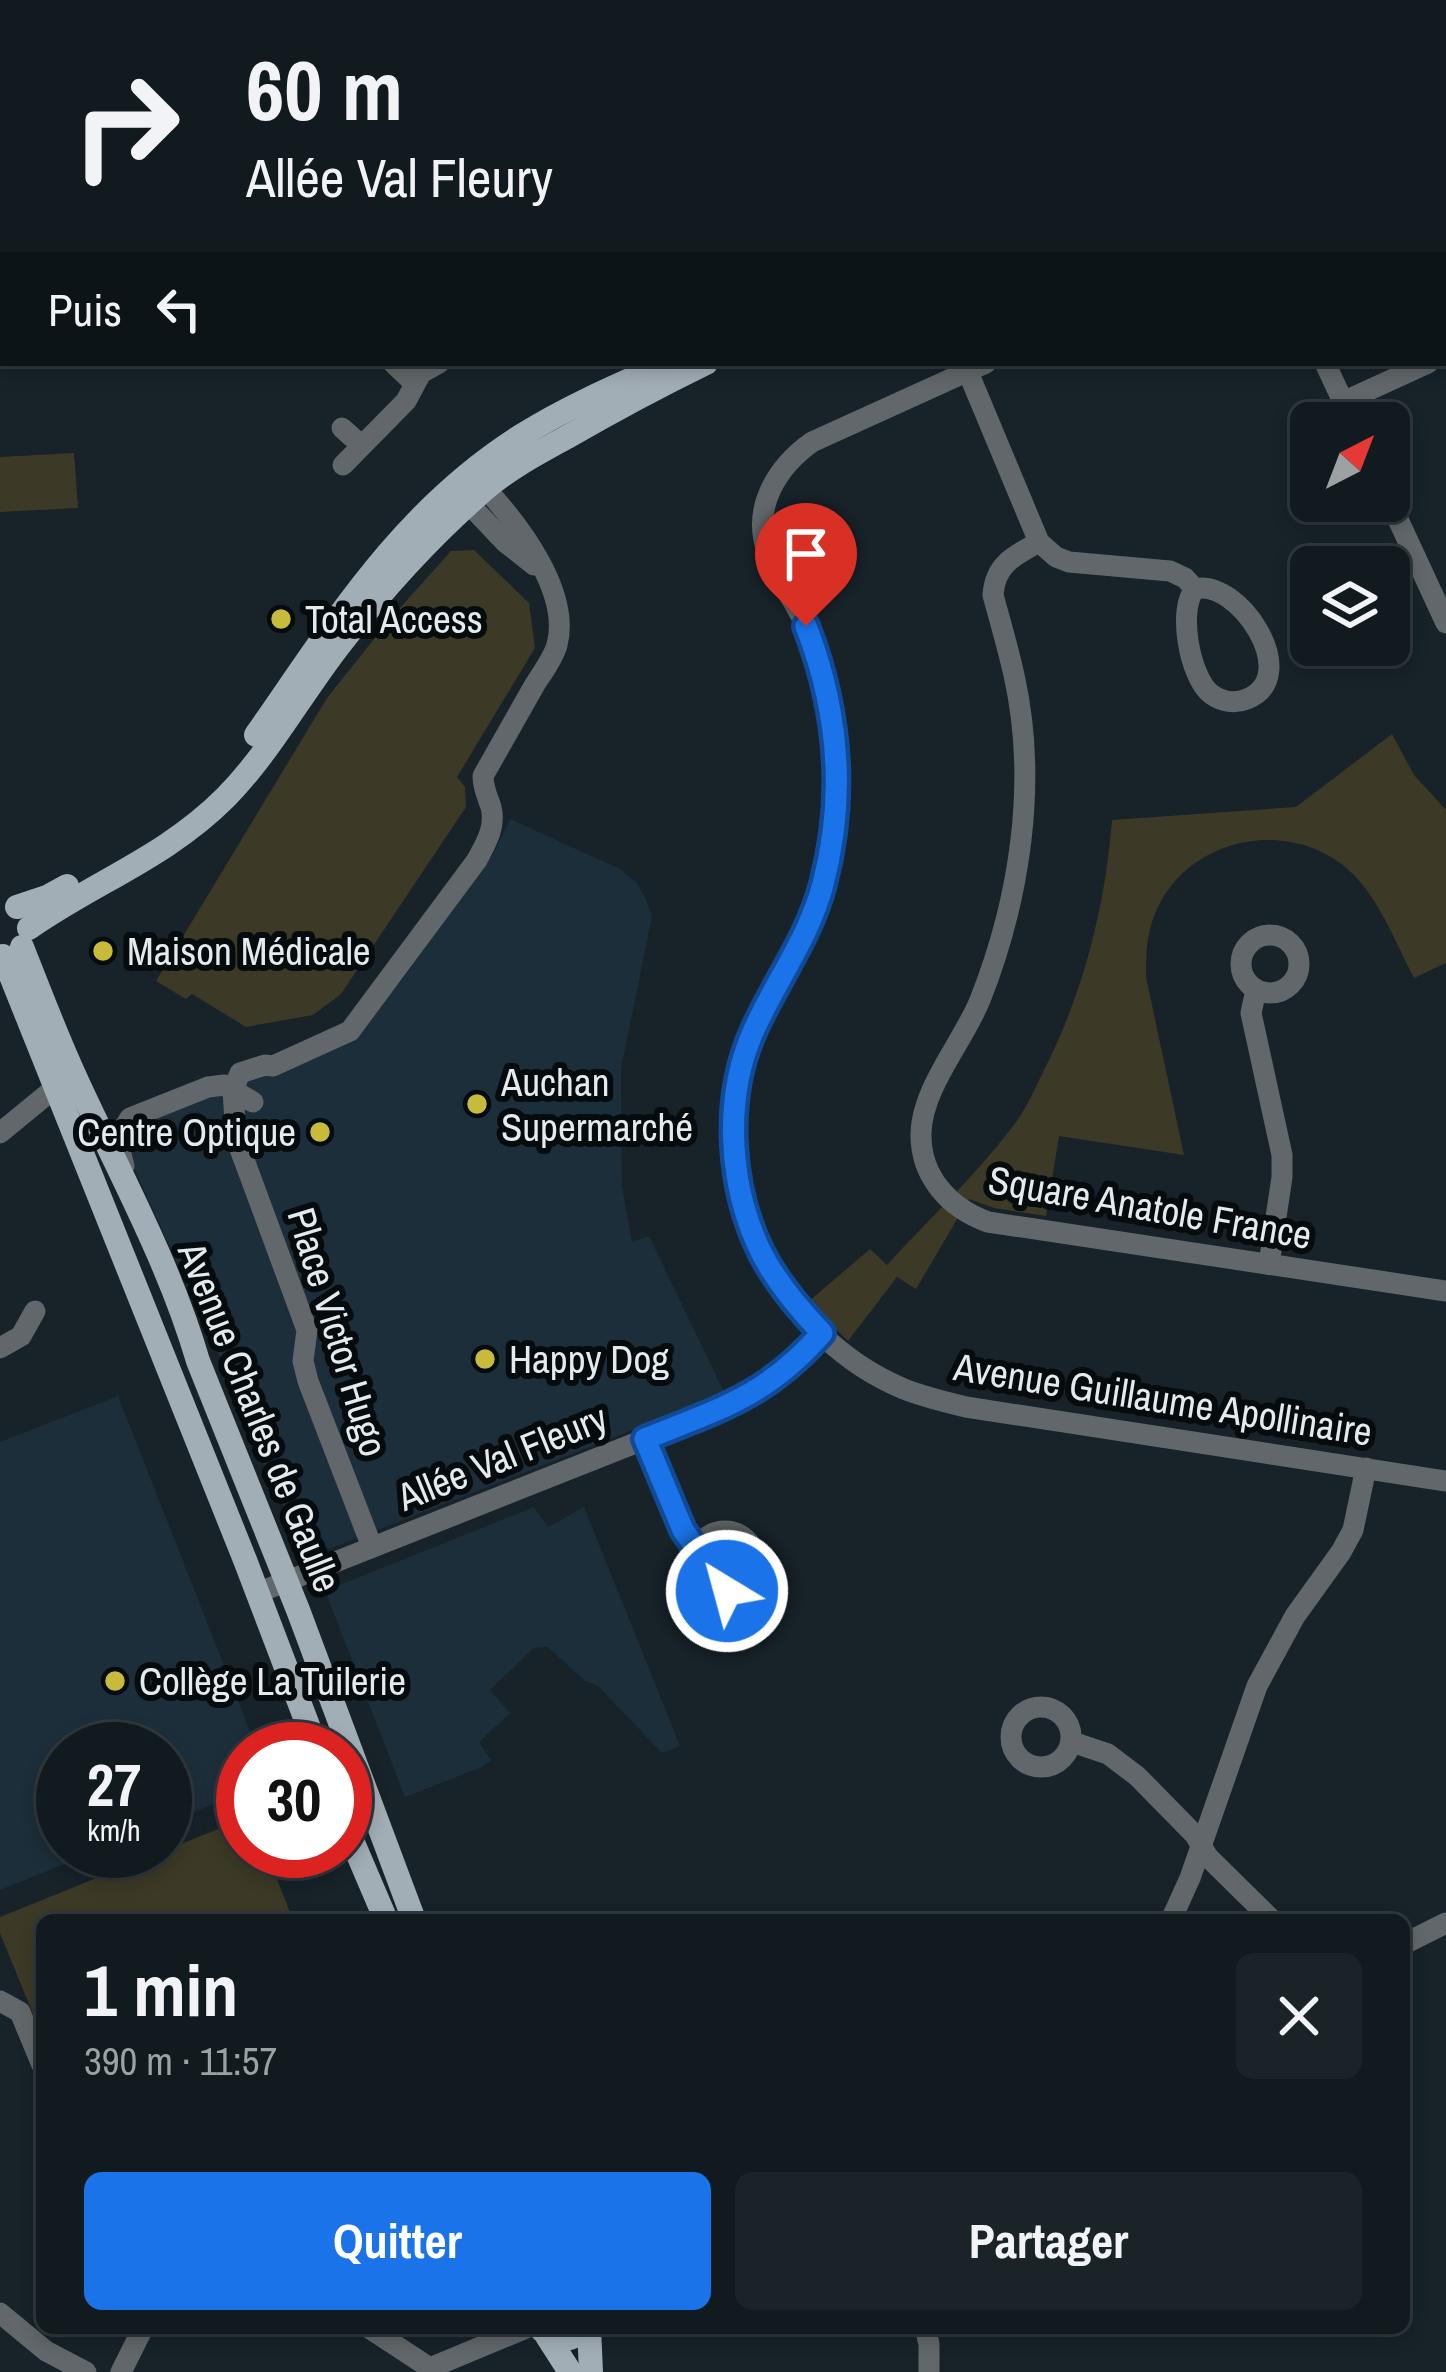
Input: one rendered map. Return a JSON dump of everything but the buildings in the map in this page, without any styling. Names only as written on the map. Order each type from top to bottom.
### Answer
[{"type":"main road","points":[[12,933],[144,862],[190,830],[226,796],[264,753],[340,644],[476,488],[473,470],[522,435],[662,366]]},
{"type":"main road","points":[[12,933],[47,897],[135,850],[181,818],[219,783],[383,557],[476,488],[700,366]]},
{"type":"main road","points":[[264,753],[292,698],[356,605],[353,594]]},
{"type":"main road","name":"Avenue Charles de Gaulle","points":[[12,933],[56,1087],[306,1722]]},
{"type":"main road","name":"Avenue Charles de Gaulle","points":[[12,933],[188,1327],[412,1914]]},
{"type":"main road","points":[[368,1878],[383,1914]]},
{"type":"main road","points":[[540,2334],[570,2372]]},
{"type":"main road","points":[[547,2334],[564,2340],[578,2334]]},
{"type":"main road","points":[[587,2334],[591,2372]]},
{"type":"street","points":[[396,366],[414,383]]},
{"type":"street","points":[[344,465],[406,400],[421,373],[434,366]]},
{"type":"street","points":[[1326,366],[1343,402]]},
{"type":"street","points":[[1366,402],[1424,366]]},
{"type":"street","points":[[977,367],[1039,542],[1069,562],[1170,572],[1195,589]]},
{"type":"street","name":"Avenue Guillaume Apollinaire","points":[[977,367],[826,435],[796,454],[772,485],[763,520],[768,552],[806,626],[828,693],[837,801],[823,884],[809,925],[751,1036],[742,1065],[735,1156],[749,1225],[781,1286],[822,1333],[875,1374],[935,1400],[1446,1481]]},
{"type":"street","points":[[342,428],[361,445]]},
{"type":"street","points":[[243,1096],[240,1073],[273,1066],[350,1031],[477,860],[494,824],[483,776],[557,643],[559,622],[555,592],[544,572],[476,488]]},
{"type":"street","points":[[476,488],[511,536]]},
{"type":"street","points":[[449,522],[475,523],[511,536]]},
{"type":"street","points":[[1399,522],[1446,623]]},
{"type":"street","name":"Square Anatole France","points":[[1039,542],[1011,557],[994,583],[1022,729],[1023,806],[1013,890],[1001,940],[975,1011],[924,1109],[921,1140],[928,1172],[947,1198],[988,1222],[1446,1291]]},
{"type":"street","points":[[1207,586],[1220,591],[1262,638],[1270,671],[1252,697],[1230,702],[1204,688],[1188,638],[1187,602],[1195,589],[1207,586]]},
{"type":"street","points":[[1256,989],[1251,1013],[1282,1167],[1269,1264]]},
{"type":"street","points":[[136,1207],[117,1139],[130,1118],[208,1087],[224,1085],[243,1096]]},
{"type":"street","points":[[0,1132],[56,1087]]},
{"type":"street","name":"Place Victor Hugo","points":[[243,1096],[236,1138],[308,1330],[302,1361],[308,1381],[372,1547]]},
{"type":"street","points":[[0,1348],[21,1336],[35,1311]]},
{"type":"street","name":"Allée Val Fleury","points":[[256,1593],[729,1406],[785,1371],[822,1333]]},
{"type":"street","points":[[645,1439],[683,1530],[697,1550]]},
{"type":"street","points":[[1174,1914],[1257,1686],[1295,1616],[1347,1541],[1366,1468]]},
{"type":"street","points":[[1072,1742],[1108,1754],[1137,1776],[1195,1835],[1208,1857],[1267,1914]]},
{"type":"street","points":[[1410,1941],[1446,1923]]},
{"type":"street","points":[[0,2001],[20,2012],[36,2051]]},
{"type":"street","points":[[0,2313],[46,2351],[86,2372]]},
{"type":"street","points":[[121,2372],[140,2334]]},
{"type":"street","points":[[383,2334],[430,2370],[530,2334]]},
{"type":"street","points":[[926,2334],[929,2372]]},
{"type":"shaded area","points":[[74,453],[78,508],[0,512],[0,457]]},
{"type":"shaded area","points":[[474,550],[529,603],[535,648],[457,777],[465,787],[466,807],[341,994],[313,1015],[246,1027],[192,994],[186,999],[156,981],[327,698],[451,551]]},
{"type":"shaded area","points":[[1392,734],[1414,775],[1446,810],[1446,963],[1414,978],[1364,887],[1340,863],[1314,849],[1259,840],[1205,857],[1165,895],[1152,922],[1147,949],[1146,977],[1184,1155],[1059,1136],[1046,1216],[969,1199],[916,1289],[897,1277],[848,1341],[808,1302],[870,1249],[887,1265],[981,1165],[1032,1096],[1080,982],[1098,918],[1112,820],[1296,807]]},
{"type":"shaded area","points":[[510,819],[620,869],[646,899],[652,916],[621,1069],[622,1186],[632,1242],[649,1236],[725,1394],[329,1549],[280,1502],[226,1370],[113,1122],[376,1011],[493,854]]},
{"type":"shaded area","name":"Collège La Tuilerie","points":[[118,1396],[246,1722],[216,1722],[216,1803],[192,1813],[192,1722],[36,1722],[36,1876],[0,1890],[0,1442]]},
{"type":"shaded area","points":[[534,1507],[548,1527],[584,1507],[680,1746],[662,1753],[598,1686],[585,1681],[548,1647],[534,1648],[490,1690],[510,1713],[479,1742],[491,1760],[405,1797],[327,1590]]},
{"type":"shaded area","points":[[216,1830],[216,1878],[277,1878],[291,1914],[36,1914],[36,2021],[0,1933],[0,1917],[97,1878],[192,1878],[192,1840]]},
{"type":"place","name":"Total Access","points":[[281,619]]},
{"type":"place","name":"Maison Médicale","points":[[103,951]]},
{"type":"place","name":"Auchan Supermarché","points":[[477,1104]]},
{"type":"place","name":"Centre Optique","points":[[320,1132]]},
{"type":"place","name":"Happy Dog","points":[[485,1359]]},
{"type":"place","name":"Collège La Tuilerie","points":[[115,1681]]},
{"type":"route","points":[[727,1591],[706,1584],[697,1572],[697,1550],[683,1530],[645,1439],[758,1390],[785,1371],[822,1333],[781,1286],[749,1225],[734,1126],[751,1036],[809,925],[834,829],[834,725],[806,626]]}]
